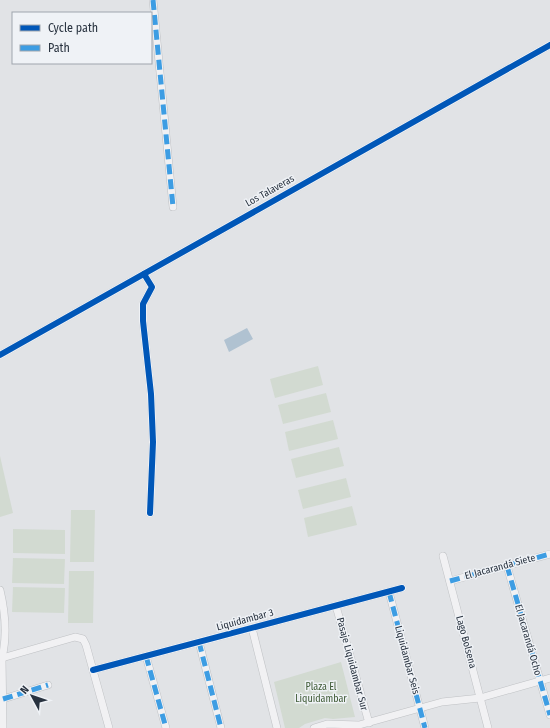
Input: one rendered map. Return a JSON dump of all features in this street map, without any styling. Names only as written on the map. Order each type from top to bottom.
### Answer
[{"type":"street","points":[[153,0],[173,207]]},
{"type":"street","name":"Los Talaveras","points":[[0,355],[550,44]]},
{"type":"street","points":[[144,274],[152,287],[143,304],[143,321],[151,394],[153,442],[150,513]]},
{"type":"street","name":"El Jacarandá Siete","points":[[450,581],[550,554]]},
{"type":"street","name":"Lago Bolsena","points":[[443,556],[488,728]]},
{"type":"street","name":"El Jacarandá Ocho","points":[[507,566],[550,715]]},
{"type":"street","name":"Liquidambar 3","points":[[93,670],[402,588]]},
{"type":"street","points":[[0,590],[4,606],[4,650],[2,658],[3,728]]},
{"type":"street","name":"Liquidambar Seis","points":[[389,592],[425,728]]},
{"type":"street","name":"Pasaje Liquidambar Sur","points":[[336,606],[369,723]]},
{"type":"street","points":[[252,628],[278,728]]},
{"type":"street","points":[[2,658],[78,637],[85,640],[109,728]]},
{"type":"street","points":[[199,642],[221,728]]},
{"type":"street","points":[[146,656],[166,728]]},
{"type":"street","points":[[319,727],[332,724],[359,725],[369,723],[450,700],[480,698],[550,678]]},
{"type":"street","points":[[3,699],[48,686]]},
{"type":"green space","points":[[318,366],[323,385],[275,398],[270,379]]},
{"type":"green space","points":[[326,393],[331,412],[283,424],[278,405]]},
{"type":"green space","points":[[333,420],[338,439],[289,451],[285,432]]},
{"type":"green space","points":[[339,447],[344,466],[296,478],[291,459]]},
{"type":"green space","points":[[0,456],[13,513],[0,517]]},
{"type":"green space","points":[[346,478],[351,497],[303,509],[298,490]]},
{"type":"green space","points":[[352,506],[357,525],[308,537],[304,518]]},
{"type":"green space","points":[[71,510],[95,510],[94,562],[70,562]]},
{"type":"green space","points":[[13,529],[65,530],[65,554],[13,553]]},
{"type":"green space","points":[[13,558],[65,559],[64,584],[12,583]]},
{"type":"green space","points":[[69,571],[94,571],[93,623],[68,623]]},
{"type":"green space","points":[[13,587],[65,588],[64,613],[12,612]]},
{"type":"green space","name":"Plaza El Liquidambar","points":[[341,662],[355,717],[333,719],[325,718],[305,724],[299,728],[285,728],[274,682]]},
{"type":"water","points":[[247,328],[253,339],[229,352],[224,340]]},
{"type":"marked path","points":[[153,0],[173,207]]},
{"type":"marked path","points":[[450,581],[550,554]]},
{"type":"marked path","points":[[507,566],[550,715]]},
{"type":"marked path","points":[[389,592],[425,728]]},
{"type":"marked path","points":[[199,642],[221,728]]},
{"type":"marked path","points":[[146,656],[166,728]]},
{"type":"marked path","points":[[3,699],[48,685]]},
{"type":"cycle path","points":[[0,355],[550,45]]},
{"type":"cycle path","points":[[144,274],[152,287],[143,304],[143,321],[151,394],[153,442],[150,513]]},
{"type":"cycle path","points":[[93,670],[402,588]]}]
